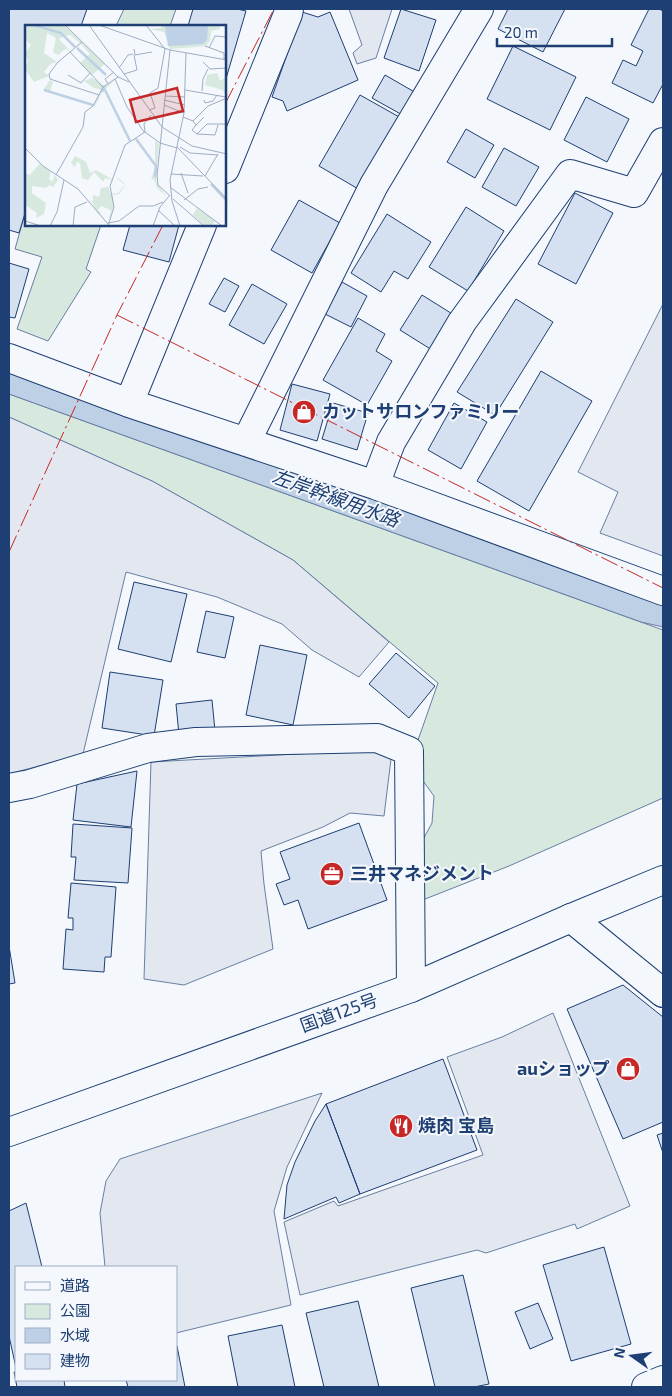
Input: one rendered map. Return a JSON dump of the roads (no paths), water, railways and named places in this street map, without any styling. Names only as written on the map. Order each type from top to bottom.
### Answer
[{"type":"main road","points":[[226,166],[289,9]]},
{"type":"main road","points":[[246,442],[374,185],[479,9]]},
{"type":"main road","points":[[375,485],[391,442],[462,322],[570,174],[634,194],[663,142]]},
{"type":"main road","points":[[129,403],[202,226]]},
{"type":"main road","points":[[9,358],[129,403],[375,485],[663,590]]},
{"type":"main road","points":[[9,788],[30,784],[148,748],[196,742],[377,738],[409,751],[411,988]]},
{"type":"main road","name":"国道125号","points":[[9,1132],[411,988],[663,880]]},
{"type":"main road","points":[[571,918],[663,993]]},
{"type":"main road","points":[[646,1387],[663,1380]]},
{"type":"water","name":"左岸幹線用水路","points":[[9,366],[663,603],[663,627],[641,622],[9,394]]},
{"type":"place","name":"カットサロンファミリー","points":[[304,412]]},
{"type":"place","name":"三井マネジメント","points":[[332,874]]},
{"type":"place","name":"auショップ","points":[[628,1069]]},
{"type":"place","name":"焼肉 宝島","points":[[401,1126]]}]
